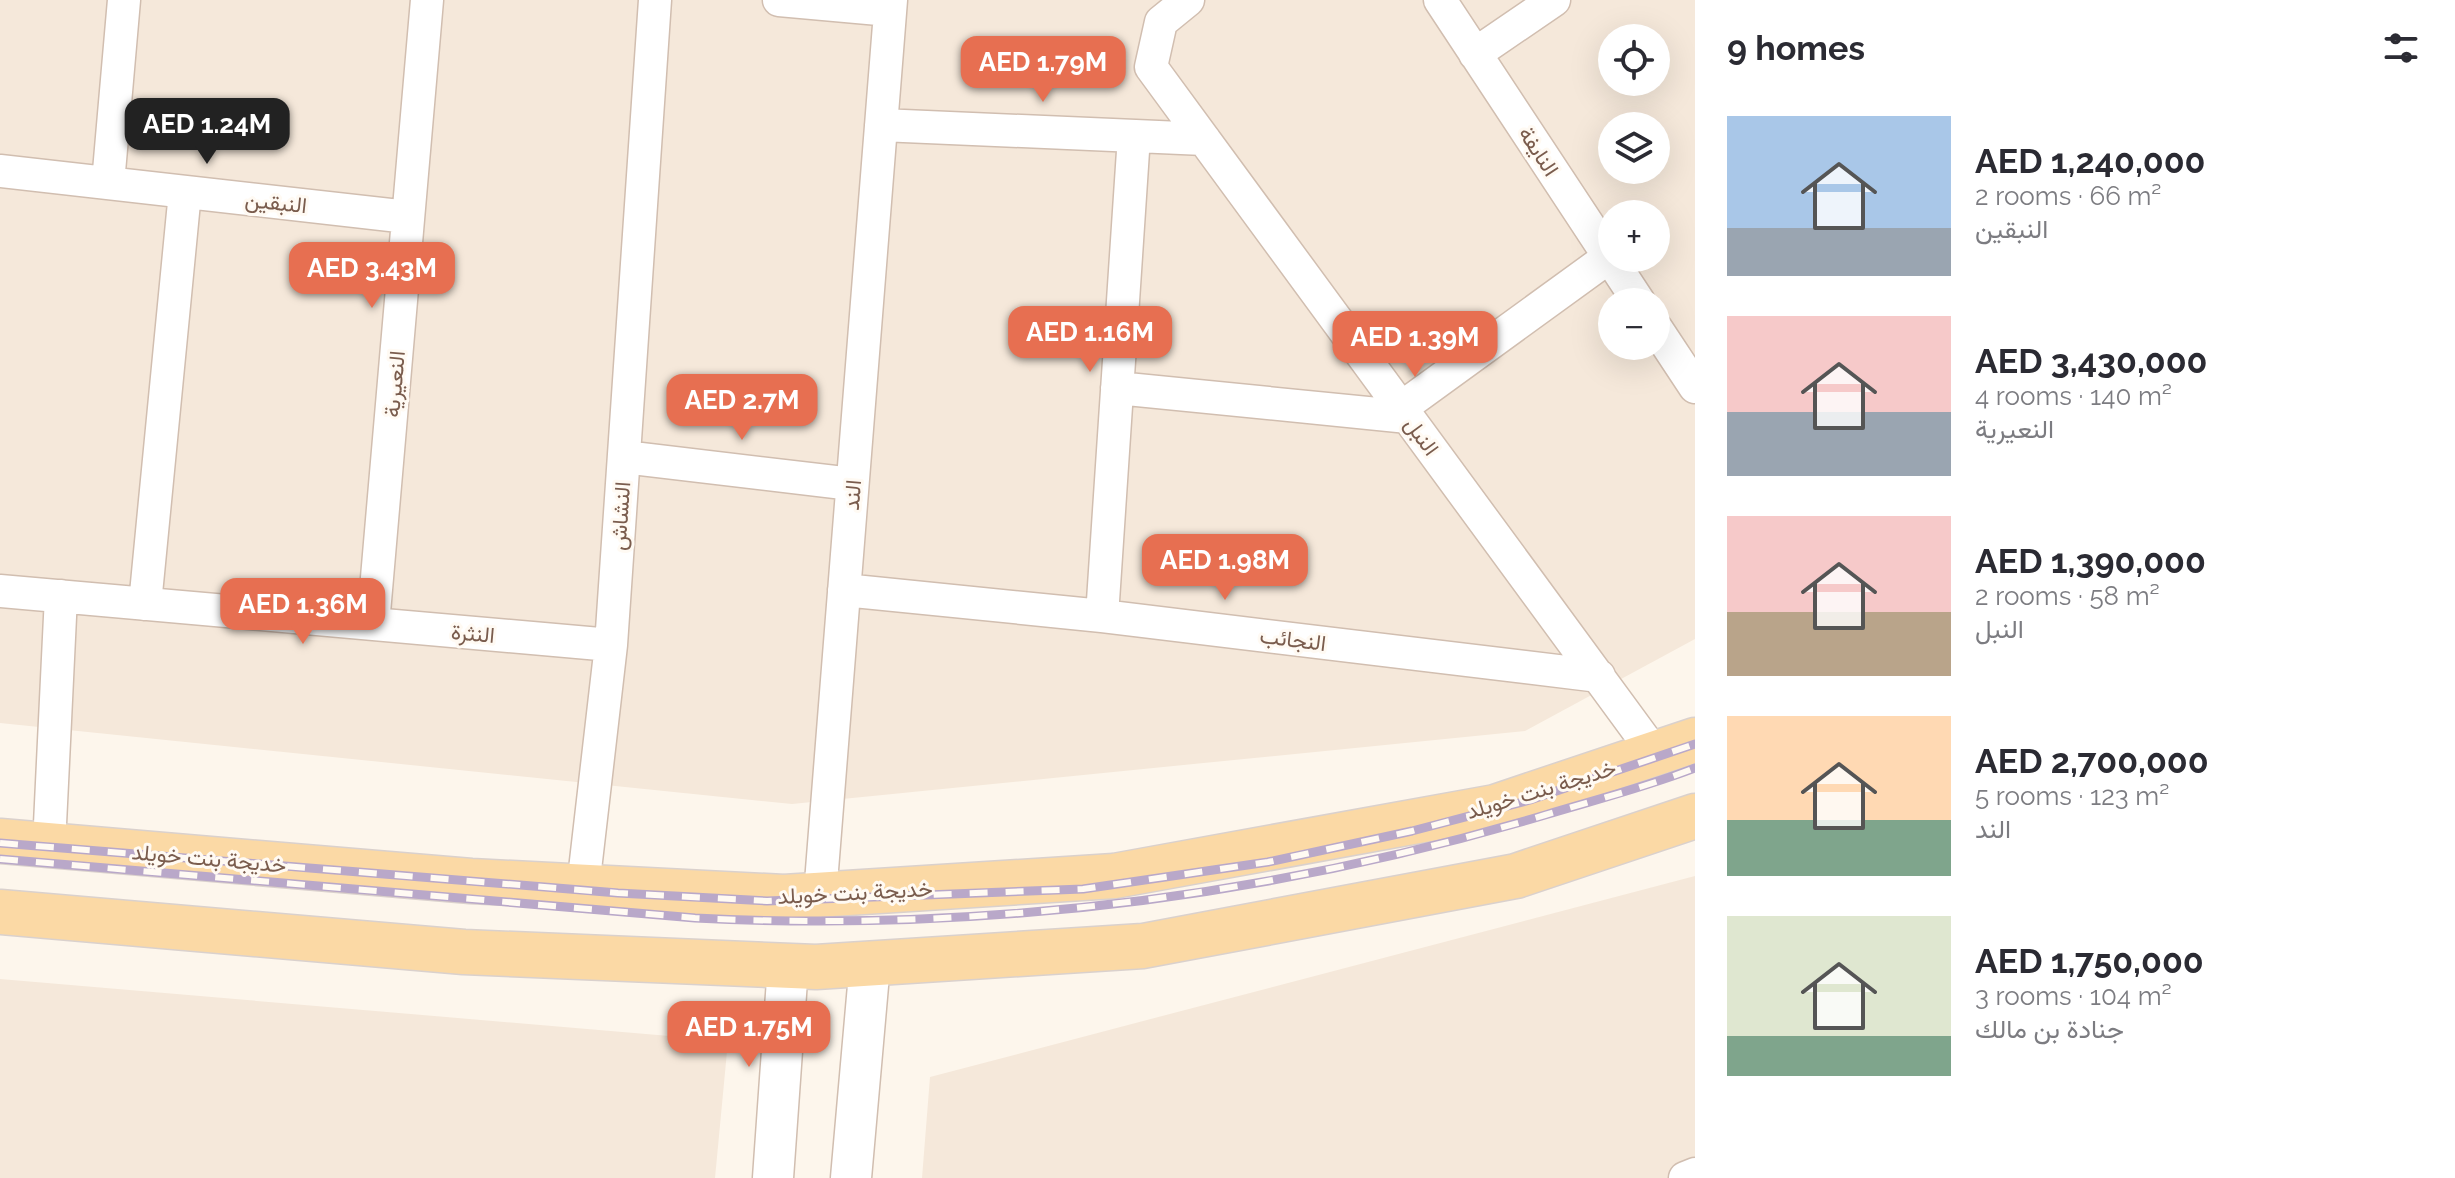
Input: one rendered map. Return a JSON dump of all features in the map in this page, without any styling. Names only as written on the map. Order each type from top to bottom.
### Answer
[{"type":"main road","name":"خديجة بنت خويلد","points":[[0,841],[583,887],[784,897],[820,895],[1114,876],[1495,807],[1675,747]]},
{"type":"main road","points":[[0,912],[464,952],[788,966],[870,963],[1143,946],[1516,876],[1695,816]]},
{"type":"street","points":[[108,183],[124,0]]},
{"type":"street","name":"النعيرية","points":[[373,624],[427,0]]},
{"type":"street","name":"النشاش","points":[[583,887],[611,645],[655,0]]},
{"type":"street","points":[[779,0],[890,5]]},
{"type":"street","name":"النبل","points":[[1188,0],[1161,22],[1151,67],[1599,676],[1675,747]]},
{"type":"street","name":"النايفة","points":[[1440,0],[1598,240]]},
{"type":"street","points":[[1475,54],[1554,0]]},
{"type":"street","name":"الند","points":[[820,895],[890,5]]},
{"type":"street","points":[[881,125],[1204,139]]},
{"type":"street","points":[[1102,616],[1134,136]]},
{"type":"street","name":"النبقين","points":[[0,171],[408,217]]},
{"type":"street","points":[[145,604],[185,192]]},
{"type":"street","points":[[1117,388],[1404,412],[1598,265]]},
{"type":"street","points":[[1670,349],[1695,387]]},
{"type":"street","points":[[624,457],[852,484]]},
{"type":"street","name":"النجائب","points":[[844,590],[1102,616],[1599,676]]},
{"type":"street","name":"النثرة","points":[[0,591],[611,645]]},
{"type":"street","points":[[49,845],[61,596]]},
{"type":"street","points":[[851,1178],[870,963]]},
{"type":"street","points":[[773,1178],[788,966]]},
{"type":"street","points":[[1685,1178],[1695,1174]]},
{"type":"shaded area","points":[[0,0],[1695,0],[1695,639],[1525,731],[792,804],[0,723]]},
{"type":"shaded area","points":[[1695,876],[1695,1178],[922,1178],[930,1077]]},
{"type":"shaded area","points":[[0,979],[728,1041],[715,1178],[0,1178]]},
{"type":"railway","points":[[0,843],[618,893],[767,901],[1083,889],[1268,862],[1412,831],[1530,800],[1695,744]]},
{"type":"railway","points":[[0,859],[695,918],[803,921],[910,919],[1017,913],[1124,902],[1336,868],[1441,844],[1695,768]]}]
